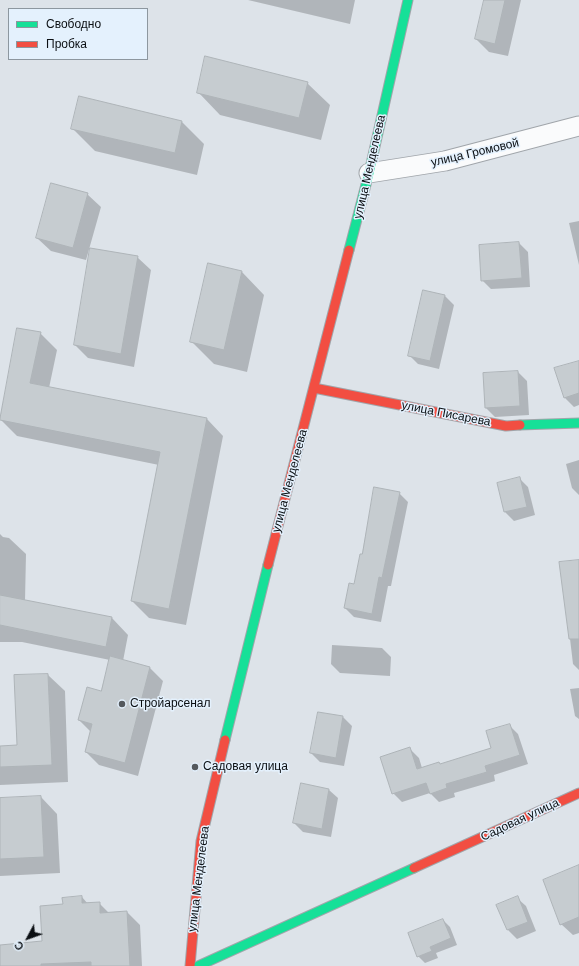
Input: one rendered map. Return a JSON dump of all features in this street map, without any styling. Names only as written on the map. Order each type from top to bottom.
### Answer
[{"type":"main road","name":"улица Менделеева","points":[[190,966],[201,841],[253,624],[369,173],[408,0]]},
{"type":"main road","name":"улица Писарева","points":[[314,388],[506,426],[579,422]]},
{"type":"main road","name":"Садовая улица","points":[[198,966],[579,792]]},
{"type":"street","name":"улица Громовой","points":[[369,173],[445,161],[579,126]]},
{"type":"building","points":[[484,0],[505,0],[495,44],[475,39]]},
{"type":"building","points":[[205,56],[308,82],[299,118],[197,93]]},
{"type":"building","points":[[79,96],[182,121],[175,153],[71,129]]},
{"type":"building","points":[[51,183],[88,193],[73,248],[36,238]]},
{"type":"building","points":[[519,242],[522,278],[481,281],[479,245]]},
{"type":"building","points":[[90,248],[138,256],[121,354],[74,345]]},
{"type":"building","points":[[208,263],[242,271],[224,350],[190,342]]},
{"type":"building","points":[[423,290],[445,295],[430,361],[408,356]]},
{"type":"building","points":[[17,328],[41,332],[30,383],[207,418],[169,609],[131,601],[160,452],[0,420]]},
{"type":"building","points":[[579,361],[579,393],[564,398],[554,368]]},
{"type":"building","points":[[518,371],[520,406],[485,408],[483,373]]},
{"type":"building","points":[[520,477],[527,507],[504,512],[497,483]]},
{"type":"building","points":[[374,487],[400,492],[382,578],[379,577],[372,614],[344,608],[349,583],[354,584],[360,554],[362,554]]},
{"type":"building","points":[[579,560],[579,639],[569,639],[559,562]]},
{"type":"building","points":[[0,595],[112,617],[106,647],[0,625]]},
{"type":"building","points":[[110,656],[150,667],[125,763],[85,752],[92,724],[78,720],[87,687],[101,691]]},
{"type":"building","points":[[48,674],[52,765],[0,767],[0,746],[17,745],[14,675]]},
{"type":"building","points":[[318,712],[343,716],[336,758],[310,753]]},
{"type":"building","points":[[510,724],[520,755],[485,766],[487,772],[446,784],[447,788],[430,794],[426,783],[392,794],[380,757],[410,747],[417,769],[439,762],[440,764],[491,748],[486,731]]},
{"type":"building","points":[[301,783],[329,789],[322,829],[293,823]]},
{"type":"building","points":[[41,796],[44,857],[0,859],[0,798]]},
{"type":"building","points":[[579,865],[579,917],[560,925],[543,880]]},
{"type":"building","points":[[82,896],[82,903],[100,902],[100,913],[127,911],[130,966],[91,966],[91,962],[41,964],[41,966],[0,966],[0,945],[42,941],[40,906],[63,904],[62,898]]},
{"type":"building","points":[[518,896],[528,922],[507,930],[496,905]]},
{"type":"building","points":[[443,919],[451,938],[430,947],[432,951],[417,957],[408,933]]},
{"type":"traffic: fast","points":[[349,250],[369,173],[408,0]]},
{"type":"traffic: fast","points":[[520,425],[579,423]]},
{"type":"traffic: fast","points":[[225,740],[268,565]]},
{"type":"traffic: fast","points":[[198,966],[414,868]]},
{"type":"traffic: jam","points":[[268,565],[349,250]]},
{"type":"traffic: jam","points":[[314,388],[506,426],[520,425]]},
{"type":"traffic: jam","points":[[190,966],[201,841],[225,740]]},
{"type":"traffic: jam","points":[[414,868],[579,793]]},
{"type":"place","name":"Стройарсенал","points":[[122,704]]},
{"type":"place","name":"Садовая улица","points":[[195,767]]}]
